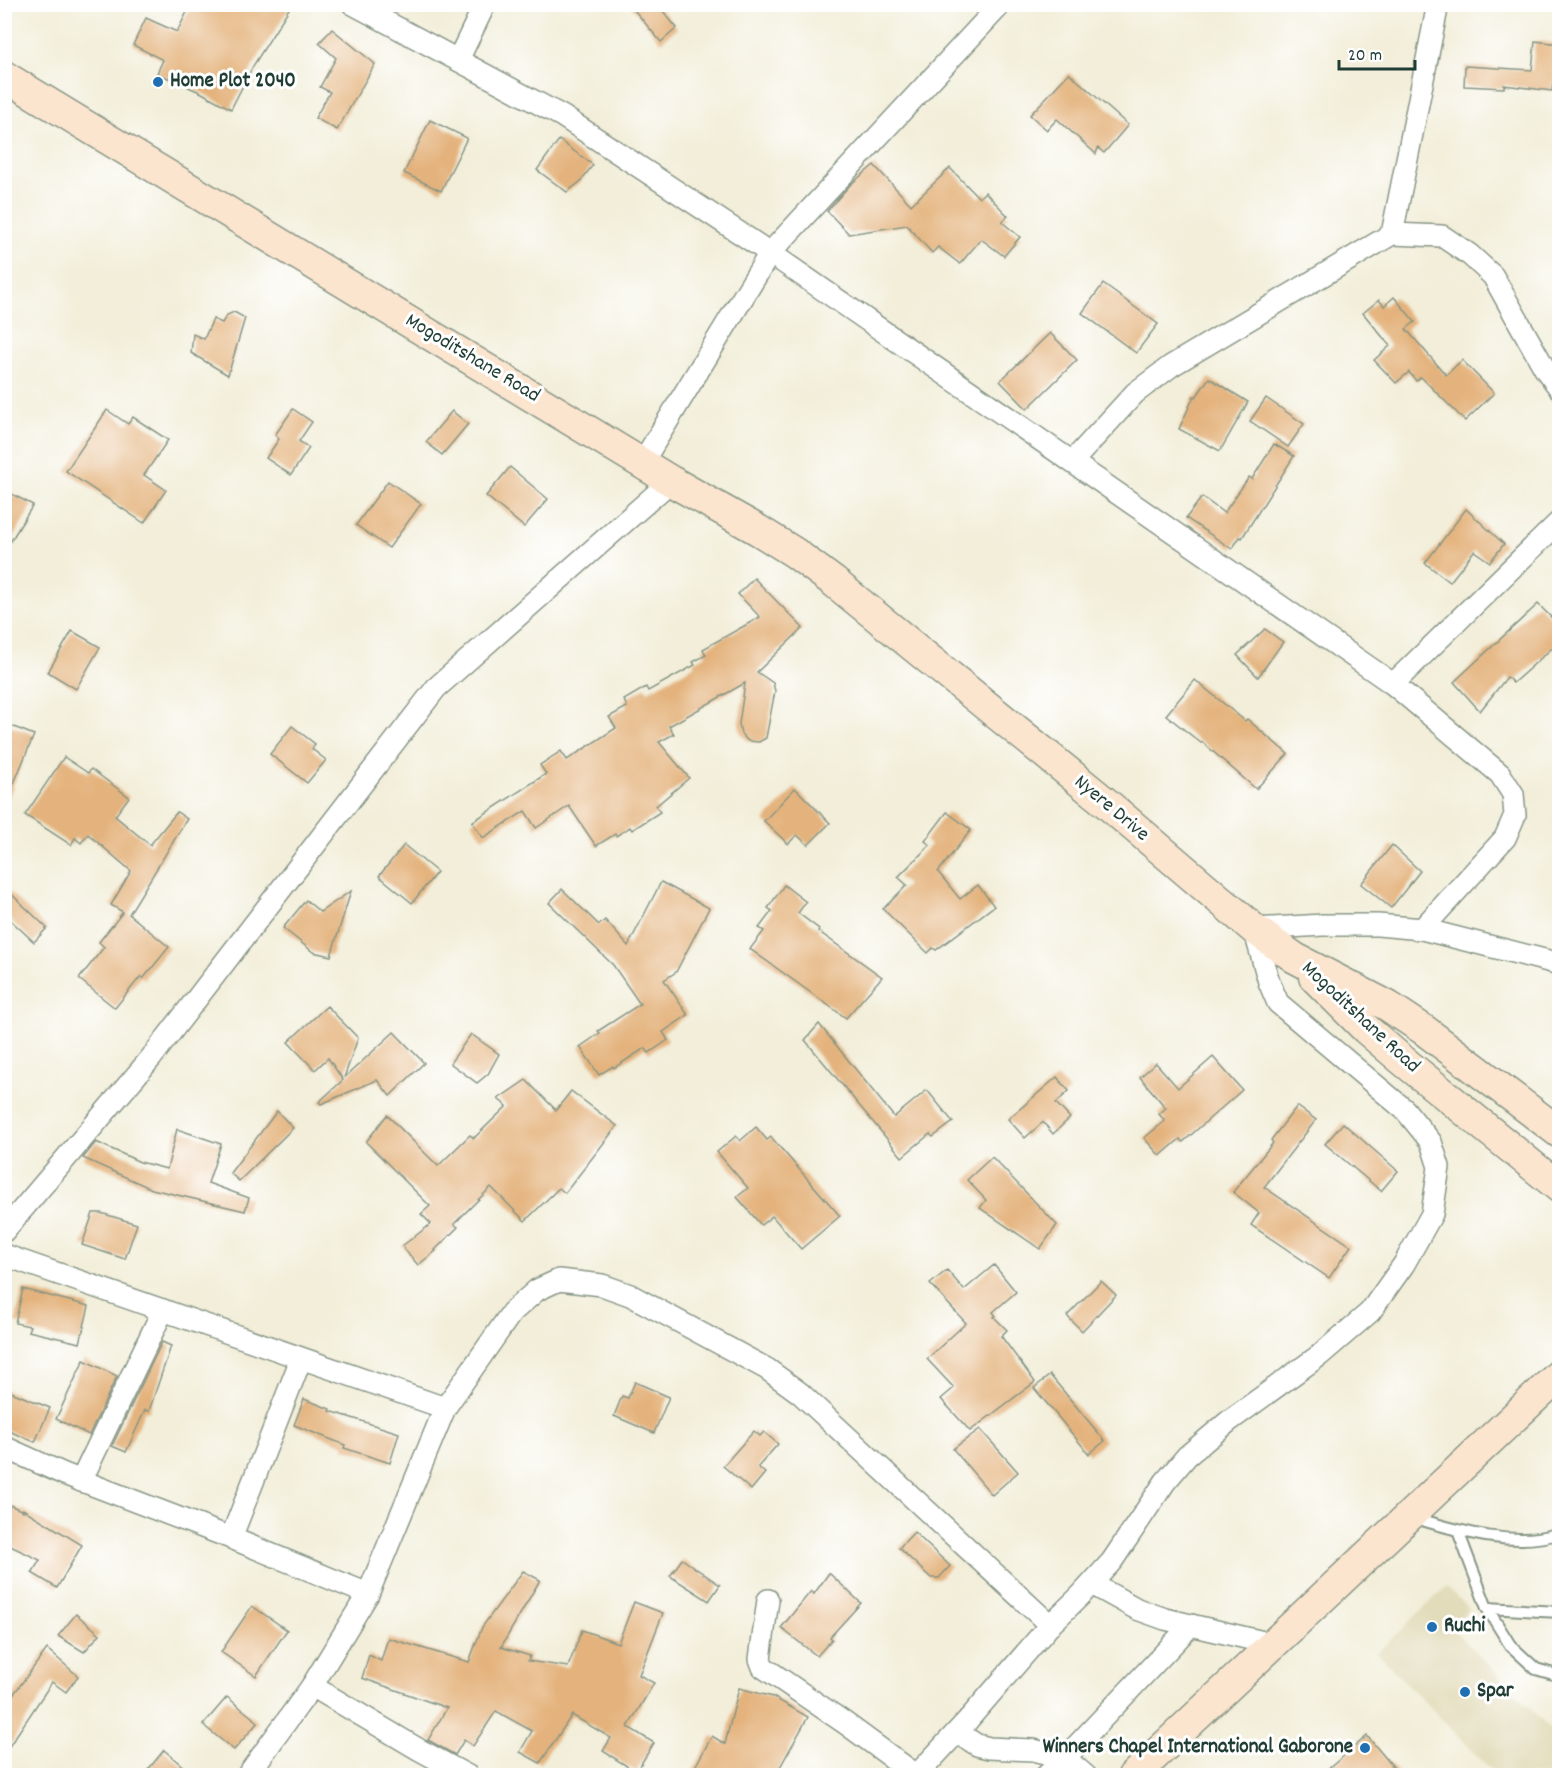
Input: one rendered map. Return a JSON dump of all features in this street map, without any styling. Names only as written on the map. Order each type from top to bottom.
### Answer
[{"type":"main road","name":"Mogoditshane Road","points":[[4,76],[671,481],[758,530],[795,554],[928,658]]},
{"type":"main road","name":"Nyere Drive","points":[[928,658],[1105,802],[1254,929],[1295,958]]},
{"type":"main road","name":"Mogoditshane Road","points":[[1295,958],[1388,1006],[1560,1133]]},
{"type":"main road","name":"Mogoditshane Road","points":[[1295,958],[1366,1029],[1560,1188]]},
{"type":"main road","points":[[1133,1776],[1560,1374]]},
{"type":"street","points":[[353,4],[562,116],[770,253],[1393,684],[1500,774],[1513,794],[1515,814],[1505,838],[1422,929]]},
{"type":"street","points":[[458,60],[486,4]]},
{"type":"street","points":[[642,463],[770,253],[1000,4]]},
{"type":"street","points":[[1392,234],[1438,4]]},
{"type":"street","points":[[1072,462],[1135,393],[1171,366],[1392,234],[1442,236],[1470,255],[1493,276],[1545,369],[1560,389]]},
{"type":"street","points":[[4,1231],[151,1058],[436,688],[671,481]]},
{"type":"street","points":[[1393,684],[1560,521]]},
{"type":"street","points":[[768,1600],[760,1659],[763,1667],[916,1775],[957,1732],[1050,1625],[1112,1561],[1165,1482],[1187,1456],[1229,1421],[1312,1362],[1370,1312],[1404,1264],[1432,1214],[1438,1167],[1431,1142],[1405,1110],[1278,1003],[1269,982],[1254,929],[1378,925],[1422,929],[1560,963]]},
{"type":"street","points":[[4,1255],[445,1408]]},
{"type":"street","points":[[247,1776],[312,1686],[368,1594],[445,1408],[512,1312],[537,1290],[559,1280],[602,1286],[630,1295],[767,1369],[800,1393],[1050,1625]]},
{"type":"street","points":[[81,1481],[163,1310]]},
{"type":"street","points":[[231,1538],[302,1359]]},
{"type":"street","points":[[4,1447],[81,1481],[231,1538],[368,1594]]},
{"type":"street","points":[[1092,1584],[1137,1609],[1191,1625],[1272,1644]]},
{"type":"street","points":[[1046,1776],[1191,1625]]},
{"type":"street","points":[[312,1686],[468,1776]]},
{"type":"street","points":[[957,1732],[977,1745],[989,1748],[1033,1750],[1065,1758],[1086,1776]]},
{"type":"lane","points":[[1408,1516],[1458,1531],[1517,1538],[1547,1537],[1560,1533]]},
{"type":"lane","points":[[1458,1531],[1487,1608],[1510,1645],[1536,1669],[1560,1676]]},
{"type":"lane","points":[[1487,1608],[1560,1612]]},
{"type":"shaded area","name":"Spar","points":[[1446,1587],[1469,1608],[1452,1628],[1558,1737],[1559,1731],[1559,1775],[1496,1775],[1377,1653]]},
{"type":"building","points":[[191,4],[292,4],[253,66],[231,109],[157,73],[163,60],[133,45],[146,18],[177,32]]},
{"type":"building","points":[[629,4],[657,4],[677,28],[661,42]]},
{"type":"building","points":[[332,29],[375,64],[337,130],[315,118],[330,92],[320,87],[336,58],[319,43]]},
{"type":"building","points":[[1535,41],[1560,44],[1560,82],[1553,82],[1552,91],[1504,85],[1504,88],[1464,86],[1465,66],[1532,70]]},
{"type":"building","points":[[1069,73],[1128,125],[1104,153],[1098,148],[1096,154],[1057,119],[1047,130],[1030,115]]},
{"type":"building","points":[[430,120],[467,138],[441,191],[404,173]]},
{"type":"building","points":[[559,140],[593,165],[580,182],[567,192],[537,170]]},
{"type":"building","points":[[874,165],[911,205],[950,168],[979,198],[985,192],[1008,216],[1002,222],[1020,237],[1004,256],[981,239],[960,264],[938,247],[932,253],[907,225],[849,234],[827,211],[850,185]]},
{"type":"building","points":[[1103,284],[1158,324],[1136,353],[1082,313]]},
{"type":"building","points":[[1394,297],[1415,322],[1406,329],[1446,375],[1462,360],[1494,393],[1465,421],[1421,377],[1416,381],[1409,372],[1396,383],[1374,360],[1390,346],[1363,313],[1379,300],[1384,306]]},
{"type":"building","points":[[234,312],[245,318],[228,375],[191,353],[193,334],[204,339],[213,319],[222,323],[227,315]]},
{"type":"building","points":[[1050,333],[1077,360],[1027,409],[1000,381]]},
{"type":"building","points":[[1209,378],[1248,402],[1220,451],[1179,429],[1194,396],[1196,397]]},
{"type":"building","points":[[1266,398],[1304,424],[1288,447],[1250,421]]},
{"type":"building","points":[[293,409],[312,422],[299,441],[309,448],[291,475],[266,458],[279,439],[275,435]]},
{"type":"building","points":[[107,410],[128,424],[133,417],[168,440],[144,475],[166,490],[144,523],[66,471]]},
{"type":"building","points":[[452,411],[468,424],[442,455],[426,442]]},
{"type":"building","points":[[1274,444],[1294,456],[1242,538],[1240,537],[1232,549],[1186,518],[1202,497],[1224,513],[1249,477],[1252,479]]},
{"type":"building","points":[[510,467],[548,499],[524,527],[486,496]]},
{"type":"building","points":[[388,481],[421,504],[389,548],[356,525]]},
{"type":"building","points":[[4,490],[33,505],[4,552]]},
{"type":"building","points":[[1466,509],[1504,544],[1490,562],[1474,551],[1450,582],[1425,563]]},
{"type":"building","points":[[754,578],[803,628],[757,672],[773,683],[775,691],[766,738],[759,742],[748,741],[741,734],[739,724],[745,683],[669,726],[674,734],[659,742],[689,778],[656,806],[660,812],[632,830],[630,827],[596,846],[569,806],[536,828],[525,811],[483,838],[472,822],[546,774],[540,765],[561,751],[567,760],[616,728],[609,717],[627,707],[624,700],[646,687],[648,691],[695,665],[693,662],[706,655],[703,649],[760,617],[738,594]]},
{"type":"building","points":[[1538,604],[1560,626],[1560,641],[1513,683],[1507,677],[1480,711],[1454,682]]},
{"type":"building","points":[[1265,629],[1283,642],[1258,677],[1237,655]]},
{"type":"building","points":[[72,631],[100,647],[76,689],[48,672]]},
{"type":"building","points":[[1195,680],[1245,721],[1247,719],[1288,754],[1256,789],[1202,742],[1166,715]]},
{"type":"building","points":[[4,723],[34,735],[5,805],[4,805]]},
{"type":"building","points":[[292,726],[315,744],[312,749],[326,760],[307,783],[270,754]]},
{"type":"building","points":[[64,757],[88,773],[91,769],[129,797],[115,816],[150,845],[177,812],[187,819],[129,914],[169,947],[115,1008],[79,979],[104,947],[99,942],[123,912],[111,905],[131,871],[88,834],[81,843],[75,838],[71,845],[25,815]]},
{"type":"building","points":[[795,788],[830,823],[808,845],[797,835],[788,844],[764,821]]},
{"type":"building","points":[[947,812],[971,830],[938,872],[960,899],[978,885],[994,906],[936,950],[933,948],[928,953],[883,909],[907,885],[898,877],[930,845],[925,841]]},
{"type":"building","points":[[404,845],[437,872],[412,903],[379,876]]},
{"type":"building","points":[[1392,845],[1420,871],[1391,908],[1361,884]]},
{"type":"building","points":[[661,882],[709,908],[676,972],[664,980],[688,1015],[663,1032],[668,1040],[649,1053],[645,1048],[599,1075],[580,1047],[600,1033],[598,1031],[640,1004],[613,965],[549,903],[562,889],[599,925],[605,920],[628,946]]},
{"type":"building","points":[[784,885],[806,902],[798,913],[819,929],[818,931],[882,977],[846,1018],[750,949],[764,931],[759,928],[772,911],[768,908]]},
{"type":"building","points":[[4,887],[47,928],[34,942],[4,914]]},
{"type":"building","points":[[351,891],[331,956],[313,952],[283,928],[306,900],[320,912]]},
{"type":"building","points":[[327,1006],[358,1038],[344,1078],[394,1032],[424,1063],[390,1096],[377,1080],[321,1104],[319,1102],[343,1080],[328,1058],[315,1070],[288,1042]]},
{"type":"building","points":[[819,1024],[894,1117],[927,1090],[953,1122],[933,1137],[930,1134],[902,1157],[805,1040]]},
{"type":"building","points":[[471,1034],[499,1054],[488,1074],[477,1083],[450,1063]]},
{"type":"building","points":[[1213,1057],[1242,1090],[1183,1142],[1180,1139],[1160,1156],[1144,1138],[1165,1121],[1159,1114],[1166,1108],[1140,1077],[1156,1063],[1178,1088]]},
{"type":"building","points":[[1057,1077],[1069,1091],[1056,1103],[1070,1118],[1053,1134],[1043,1122],[1025,1138],[1008,1119]]},
{"type":"building","points":[[526,1080],[556,1110],[571,1091],[617,1126],[565,1193],[559,1188],[525,1221],[491,1187],[454,1224],[458,1227],[436,1251],[418,1265],[402,1246],[431,1224],[421,1214],[430,1206],[366,1142],[387,1115],[438,1166],[470,1135],[474,1138],[507,1106],[498,1099]]},
{"type":"building","points":[[1297,1106],[1316,1120],[1264,1187],[1351,1246],[1329,1278],[1251,1225],[1259,1213],[1233,1192],[1273,1143],[1271,1140]]},
{"type":"building","points":[[277,1111],[293,1128],[239,1181],[230,1173]]},
{"type":"building","points":[[1343,1123],[1398,1171],[1381,1191],[1325,1144]]},
{"type":"building","points":[[756,1127],[767,1140],[771,1137],[840,1216],[801,1249],[772,1216],[761,1225],[737,1197],[748,1188],[717,1152],[736,1136],[740,1141]]},
{"type":"building","points":[[177,1129],[221,1144],[208,1183],[249,1198],[245,1211],[152,1189],[83,1158],[96,1142],[140,1162],[167,1169]]},
{"type":"building","points":[[992,1157],[1057,1225],[1040,1249],[980,1208],[986,1200],[967,1180]]},
{"type":"building","points":[[93,1213],[101,1213],[137,1224],[125,1259],[82,1245]]},
{"type":"building","points":[[994,1265],[1016,1292],[993,1312],[996,1316],[994,1317],[1007,1330],[1001,1336],[1035,1382],[970,1431],[941,1399],[954,1388],[927,1359],[966,1323],[930,1284],[947,1270],[964,1290]]},
{"type":"building","points":[[1101,1281],[1116,1295],[1082,1331],[1067,1316]]},
{"type":"building","points":[[23,1289],[89,1306],[80,1343],[28,1331],[30,1326],[15,1323]]},
{"type":"building","points":[[162,1342],[171,1346],[149,1411],[145,1410],[126,1452],[112,1446]]},
{"type":"building","points":[[84,1360],[117,1376],[89,1435],[56,1419]]},
{"type":"building","points":[[1050,1375],[1105,1441],[1089,1454],[1034,1388]]},
{"type":"building","points":[[635,1382],[669,1397],[654,1433],[614,1416],[622,1396],[628,1398]]},
{"type":"building","points":[[4,1389],[50,1408],[35,1442],[4,1429]]},
{"type":"building","points":[[304,1399],[330,1409],[330,1411],[399,1433],[390,1463],[344,1448],[345,1445],[294,1425]]},
{"type":"building","points":[[980,1429],[1018,1472],[992,1495],[953,1449]]},
{"type":"building","points":[[754,1431],[760,1436],[764,1432],[778,1444],[758,1467],[765,1473],[751,1490],[723,1466]]},
{"type":"building","points":[[10,1505],[23,1511],[23,1509],[82,1545],[57,1588],[32,1573],[40,1560],[4,1543],[4,1515]]},
{"type":"building","points":[[914,1532],[950,1566],[939,1578],[931,1578],[899,1548]]},
{"type":"building","points":[[682,1559],[720,1585],[709,1601],[670,1576]]},
{"type":"building","points":[[523,1571],[540,1580],[501,1647],[530,1656],[528,1661],[568,1667],[582,1630],[618,1643],[634,1602],[663,1613],[639,1675],[654,1683],[628,1727],[654,1743],[636,1772],[603,1751],[611,1738],[572,1715],[540,1763],[520,1752],[532,1731],[496,1711],[473,1746],[464,1740],[455,1755],[428,1740],[447,1708],[362,1678],[369,1655],[381,1661],[388,1638],[469,1662],[482,1627]]},
{"type":"building","points":[[829,1573],[861,1603],[830,1637],[832,1639],[817,1656],[781,1628],[811,1591],[814,1594]]},
{"type":"building","points":[[252,1606],[287,1630],[256,1676],[221,1652]]},
{"type":"building","points":[[76,1614],[100,1634],[84,1652],[58,1636]]},
{"type":"building","points":[[47,1649],[78,1676],[66,1692],[52,1682],[4,1754],[4,1707]]},
{"type":"building","points":[[739,1688],[773,1697],[808,1717],[775,1776],[690,1776],[712,1736],[725,1744]]},
{"type":"building","points":[[227,1697],[258,1722],[234,1750],[203,1725]]},
{"type":"building","name":"Winners Chapel International Gaborone","points":[[1367,1736],[1401,1776],[1320,1776]]},
{"type":"building","points":[[164,1750],[194,1776],[143,1776]]},
{"type":"place","name":"Home Plot 2040","points":[[158,82]]},
{"type":"place","name":"Ruchi","points":[[1432,1627]]},
{"type":"place","name":"Spar","points":[[1465,1692]]},
{"type":"place","name":"Winners Chapel International Gaborone","points":[[1365,1748]]}]
